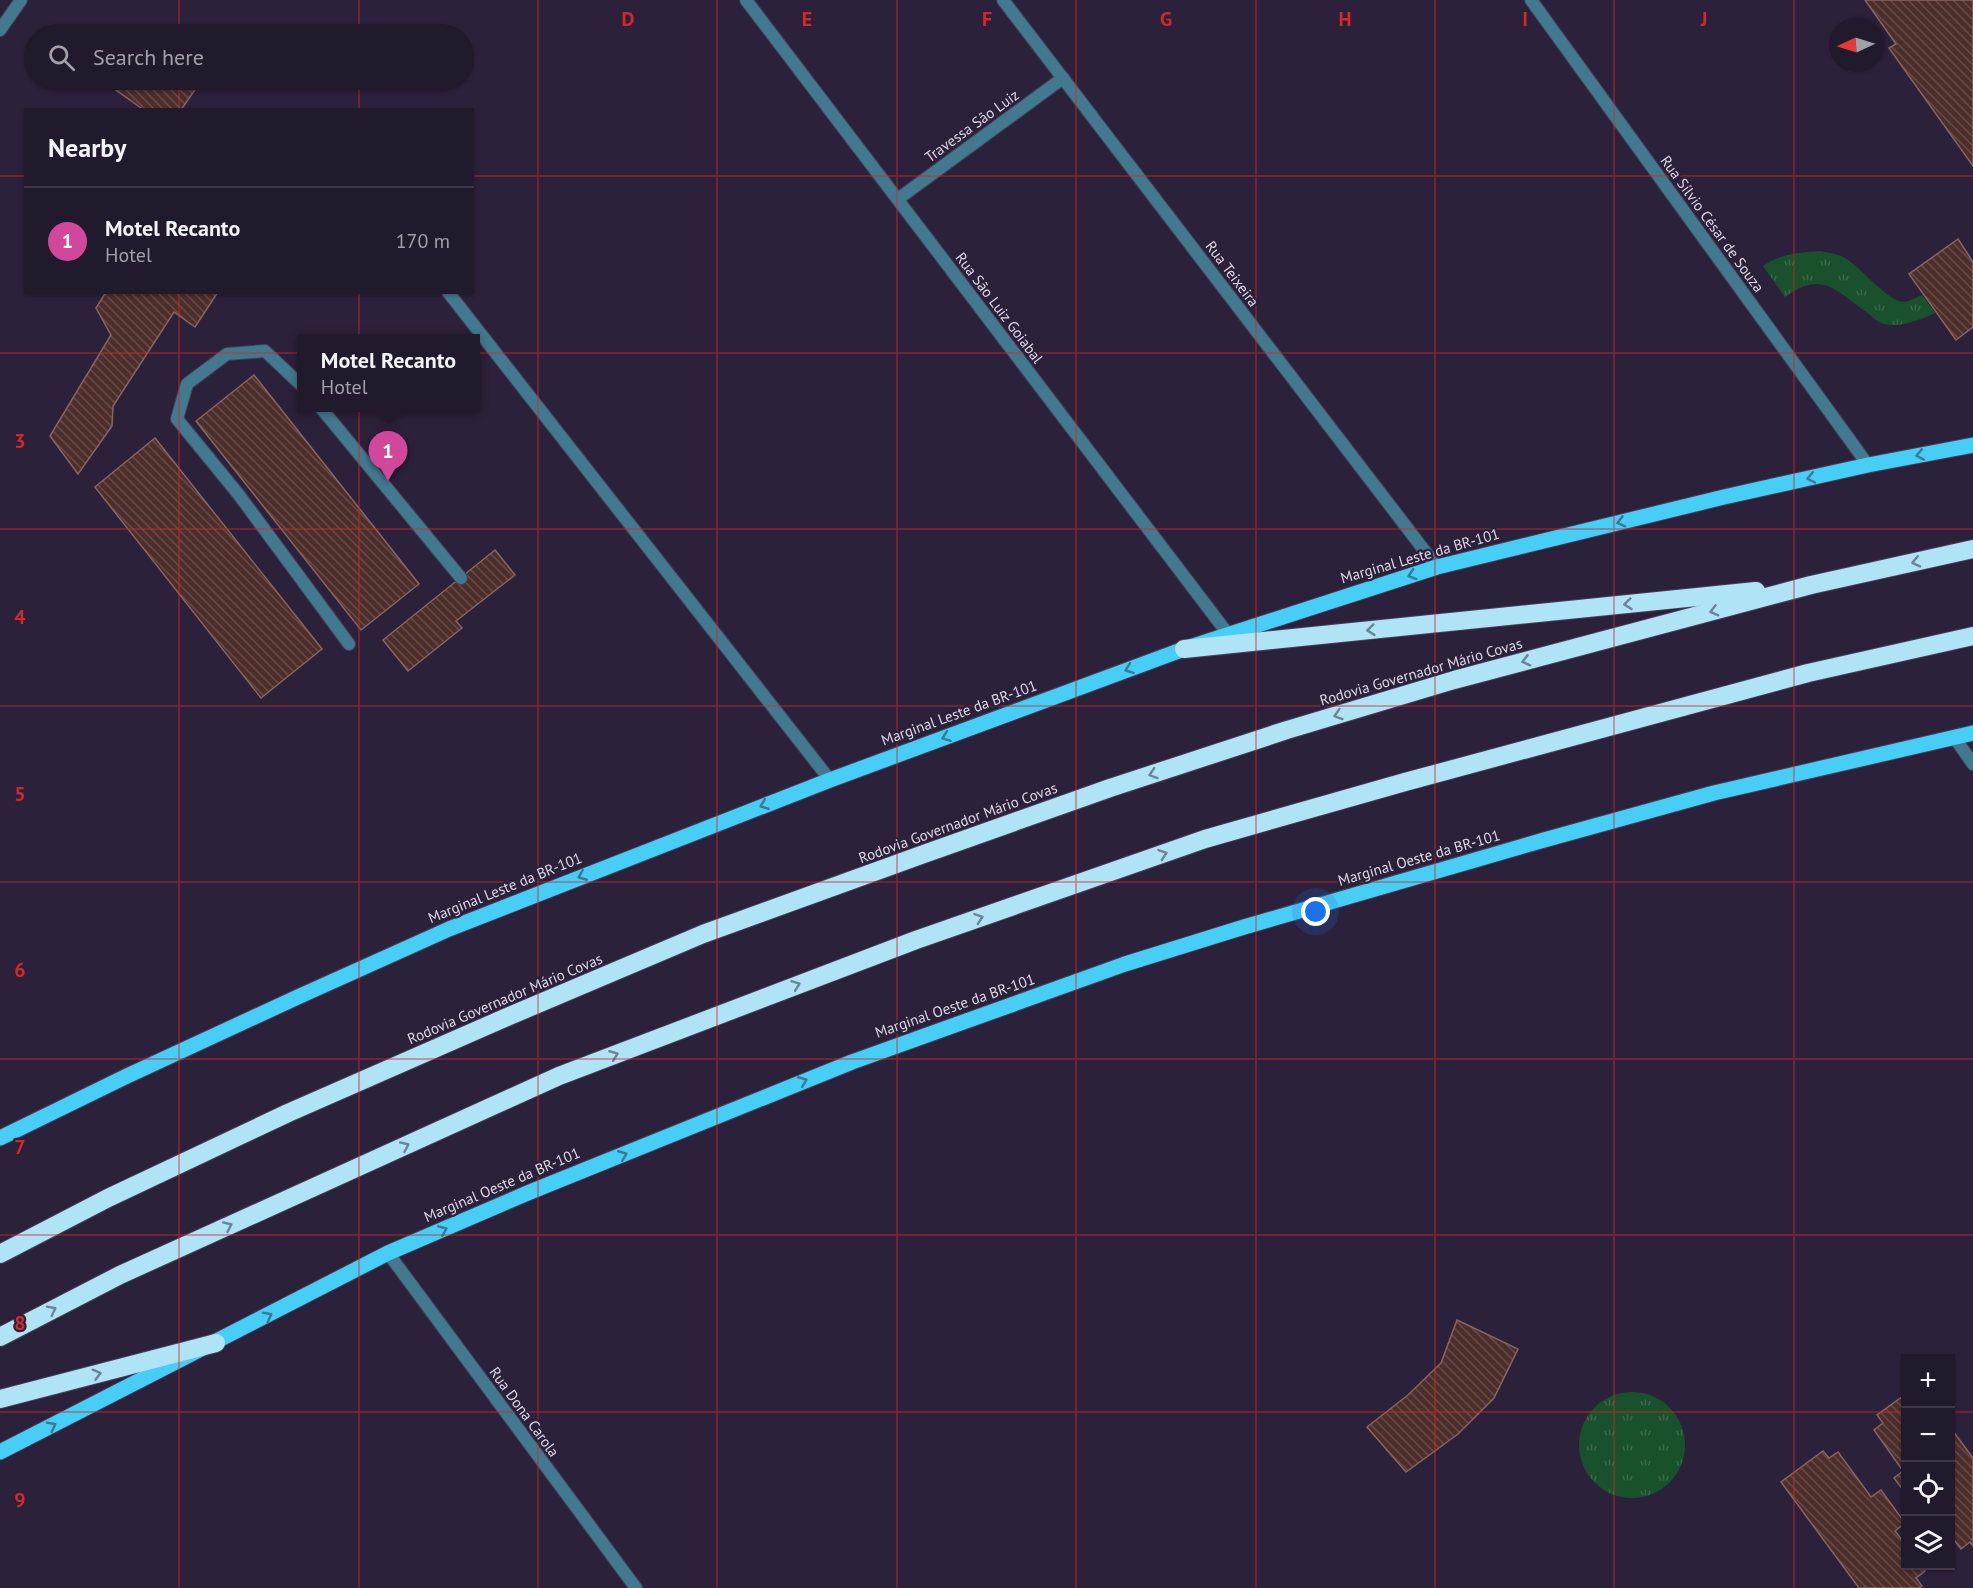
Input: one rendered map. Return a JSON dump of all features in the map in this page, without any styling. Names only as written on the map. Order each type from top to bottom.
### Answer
[{"type":"highway","name":"Rodovia Governador Mário Covas","points":[[0,1254],[108,1198],[288,1113],[703,934],[1110,788],[1287,730],[1454,680],[1812,585],[1973,549]]},
{"type":"highway","points":[[1184,649],[1812,585]]},
{"type":"highway","points":[[0,1337],[120,1275],[560,1076],[916,940],[1205,839],[1405,782],[1808,673],[1973,636]]},
{"type":"highway","points":[[0,1399],[216,1343]]},
{"type":"main road","name":"Marginal Leste da BR-101","points":[[0,1138],[191,1046],[448,929],[830,780],[1184,649],[1437,567],[1724,497],[1868,465],[1973,445]]},
{"type":"main road","name":"Marginal Oeste da BR-101","points":[[0,1452],[388,1253],[852,1062],[1125,964],[1244,927],[1692,799],[1973,733]]},
{"type":"street","points":[[0,30],[21,0]]},
{"type":"street","name":"Rua São Luiz Goiabal","points":[[746,0],[1228,634]]},
{"type":"street","name":"Rua Teixeira","points":[[1004,0],[1437,567]]},
{"type":"street","name":"Rua Sílvio César de Souza","points":[[1531,0],[1868,465]]},
{"type":"street","name":"Travessa São Luiz","points":[[898,199],[1063,78]]},
{"type":"street","points":[[450,294],[830,780]]},
{"type":"street","points":[[297,381],[265,351],[227,354],[187,384],[177,419],[239,495],[350,644]]},
{"type":"street","points":[[324,412],[460,578]]},
{"type":"street","points":[[1953,737],[1973,764]]},
{"type":"street","name":"Rua Dona Carola","points":[[388,1253],[636,1588]]},
{"type":"green space","points":[[1820,251],[1850,261],[1882,290],[1897,300],[1906,302],[1922,295],[1935,313],[1909,323],[1888,325],[1879,322],[1837,290],[1828,286],[1809,285],[1785,297],[1763,266],[1784,256]]},
{"type":"green space","points":[[1632,1392],[1652,1396],[1669,1408],[1681,1425],[1685,1445],[1681,1465],[1669,1482],[1652,1494],[1632,1498],[1612,1494],[1595,1482],[1583,1465],[1579,1445],[1583,1425],[1595,1408],[1612,1396]]},
{"type":"building","points":[[1865,0],[1973,0],[1973,166],[1889,48],[1896,44],[1883,26],[1883,18],[1878,18]]},
{"type":"building","points":[[116,90],[195,90],[182,108],[141,108]]},
{"type":"building","points":[[1958,239],[1973,262],[1973,327],[1956,340],[1909,274]]},
{"type":"building","points":[[105,294],[217,294],[195,327],[174,312],[113,406],[112,426],[78,474],[50,436],[111,335],[96,308]]},
{"type":"building","points":[[254,375],[419,584],[361,630],[196,421]]},
{"type":"building","points":[[155,438],[322,649],[261,698],[95,487]]},
{"type":"building","points":[[495,550],[515,575],[456,621],[462,628],[408,671],[383,640]]},
{"type":"building","points":[[1457,1320],[1518,1349],[1494,1398],[1458,1434],[1406,1472],[1367,1427],[1408,1395],[1441,1363]]},
{"type":"building","points":[[1901,1398],[1901,1468],[1874,1430],[1883,1423],[1877,1415]]},
{"type":"building","points":[[1955,1434],[1973,1458],[1973,1546],[1970,1542],[1961,1549],[1955,1541]]},
{"type":"building","points":[[1823,1451],[1829,1458],[1838,1452],[1871,1497],[1881,1490],[1901,1518],[1901,1526],[1895,1531],[1901,1539],[1901,1570],[1924,1570],[1916,1578],[1922,1586],[1919,1588],[1859,1588],[1781,1482]]},
{"type":"building","points":[[1901,1473],[1901,1487],[1894,1478]]},
{"type":"place","name":"Motel Recanto","points":[[388,481]]}]
